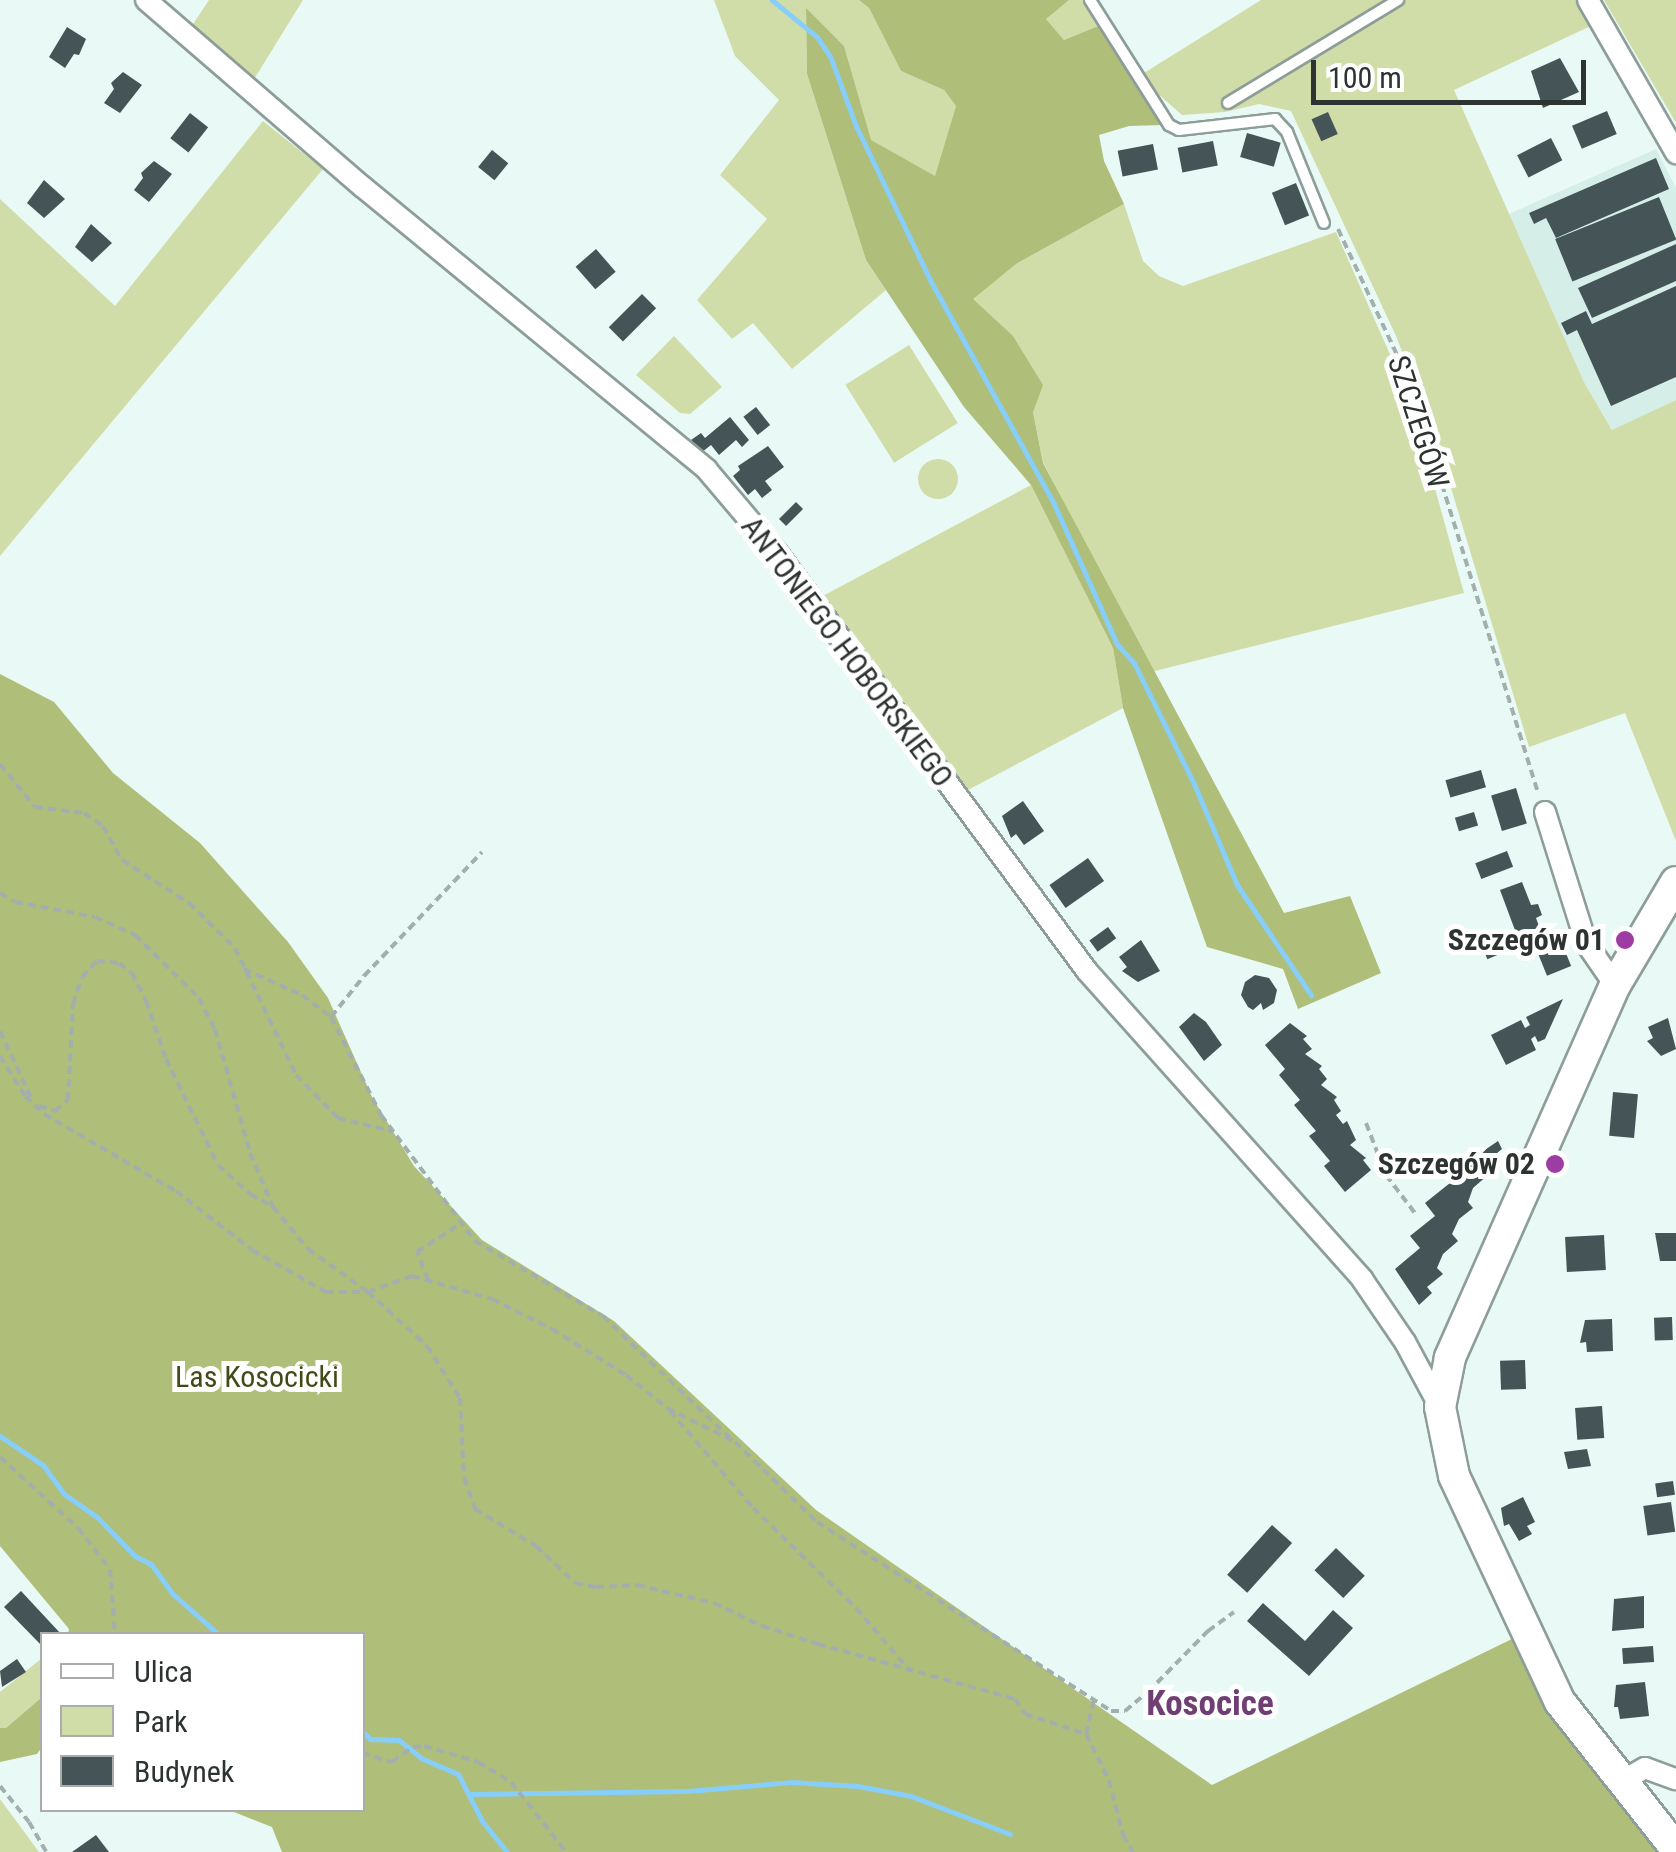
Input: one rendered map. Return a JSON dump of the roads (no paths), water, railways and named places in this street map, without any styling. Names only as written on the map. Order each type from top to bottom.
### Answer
[{"type":"street","name":"ANTONIEGO HOBORSKIEGO","points":[[146,0],[363,187],[707,470],[778,554],[1088,971],[1362,1280],[1406,1342],[1440,1407]]},
{"type":"street","points":[[1588,0],[1676,153]]},
{"type":"street","points":[[1545,812],[1586,943],[1615,985]]},
{"type":"street","points":[[1676,882],[1615,985],[1450,1358],[1440,1407],[1454,1476],[1552,1685],[1676,1849]]},
{"type":"street","points":[[1624,1780],[1644,1768],[1676,1779]]},
{"type":"lane","points":[[1090,0],[1169,124],[1179,130],[1275,119],[1287,132],[1324,223]]},
{"type":"lane","points":[[1228,104],[1398,0]]},
{"type":"waterway","points":[[772,0],[817,37],[830,56],[856,126],[930,280],[1054,504],[1117,644],[1134,663],[1194,784],[1237,885],[1311,995]]},
{"type":"waterway","points":[[0,1436],[43,1465],[64,1494],[97,1517],[135,1556],[151,1564],[173,1594],[216,1632]]},
{"type":"waterway","points":[[365,1734],[370,1739],[399,1740],[421,1758],[458,1774],[482,1821],[507,1852]]},
{"type":"waterway","points":[[469,1794],[687,1791],[791,1782],[858,1786],[911,1796],[1010,1834]]},
{"type":"place","name":"Szczegów 01","points":[[1625,940]]},
{"type":"place","name":"Szczegów 02","points":[[1555,1164]]},
{"type":"district","name":"Kosocice","points":[[1210,1704]]},
{"type":"park label","name":"Las Kosocicki","points":[[257,1377]]}]
